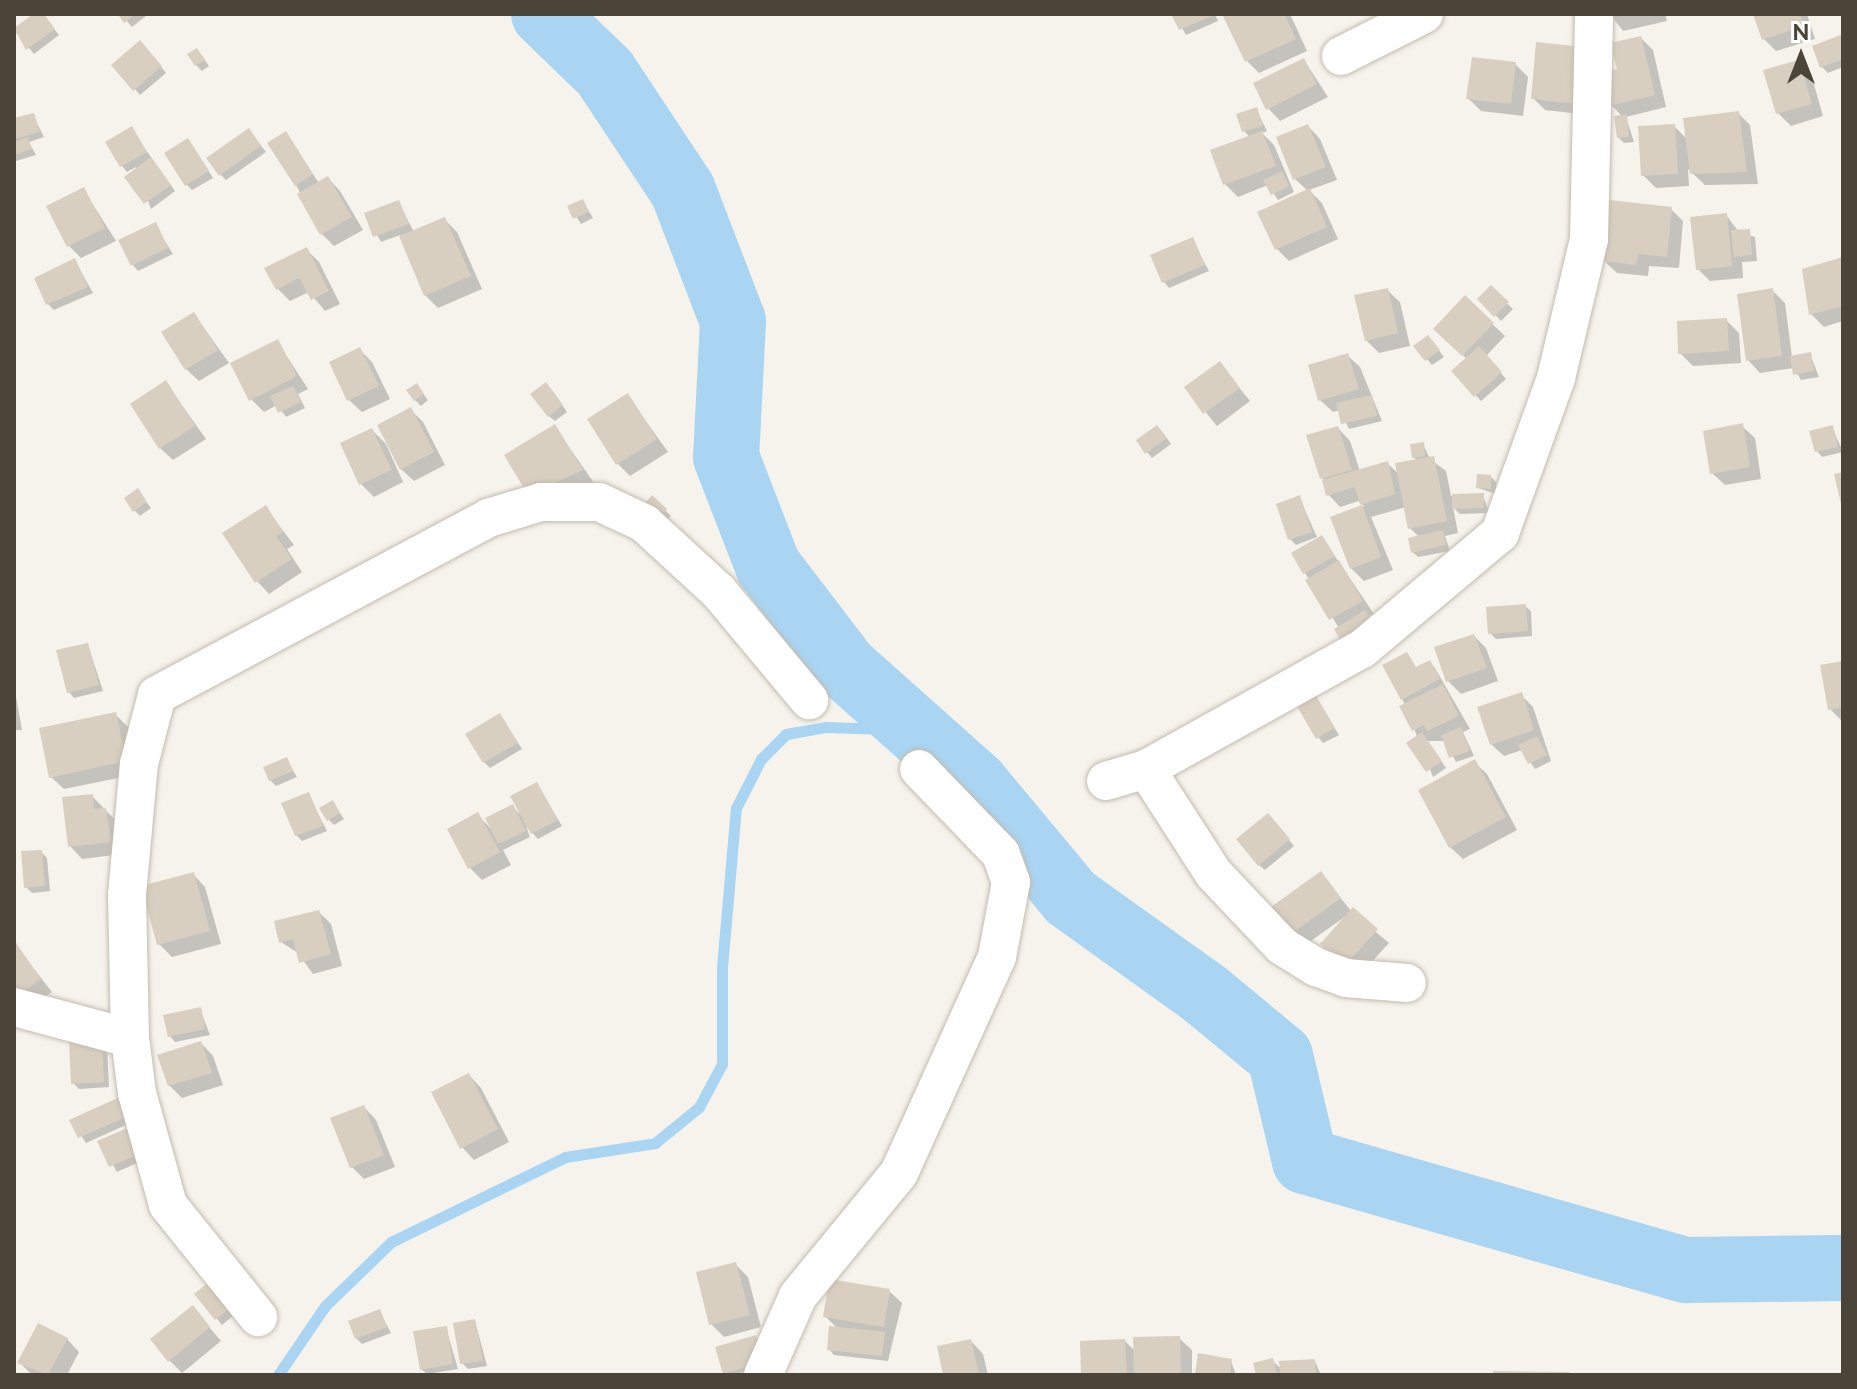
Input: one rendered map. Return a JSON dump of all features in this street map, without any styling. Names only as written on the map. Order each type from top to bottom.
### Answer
[{"type":"street","points":[[1341,56],[1424,14]]},
{"type":"street","points":[[1106,781],[1146,769],[1362,649],[1500,533],[1556,378],[1589,239],[1594,14]]},
{"type":"street","points":[[258,1317],[168,1205],[137,1093],[130,1038],[127,895],[139,764],[157,695],[488,518],[541,502],[599,502],[644,523],[719,592],[809,700]]},
{"type":"street","points":[[763,1375],[798,1296],[899,1173],[997,957],[1011,882],[1001,854],[919,769]]},
{"type":"street","points":[[1146,769],[1214,874],[1282,946],[1316,967],[1346,978],[1407,983]]},
{"type":"street","points":[[14,1007],[130,1038]]},
{"type":"building","points":[[33,14],[44,14],[55,29],[26,50],[14,28]]},
{"type":"building","points":[[118,14],[136,14],[124,23]]},
{"type":"building","points":[[1171,14],[1217,14],[1179,30]]},
{"type":"building","points":[[1222,14],[1284,14],[1296,39],[1245,62]]},
{"type":"building","points":[[1753,14],[1800,14],[1804,26],[1762,40]]},
{"type":"building","points":[[1843,34],[1843,59],[1820,68],[1812,46]]},
{"type":"building","points":[[1641,36],[1655,95],[1609,106],[1601,72],[1617,69],[1610,43]]},
{"type":"building","points":[[140,40],[162,66],[133,91],[111,65]]},
{"type":"building","points":[[1536,42],[1582,47],[1577,104],[1531,99]]},
{"type":"building","points":[[197,48],[205,60],[195,66],[187,54]]},
{"type":"building","points":[[1472,57],[1516,62],[1511,104],[1466,99]]},
{"type":"building","points":[[1304,58],[1317,84],[1266,110],[1253,83]]},
{"type":"building","points":[[1799,60],[1812,104],[1776,114],[1763,70]]},
{"type":"building","points":[[1257,107],[1263,126],[1242,132],[1236,114]]},
{"type":"building","points":[[1739,111],[1747,172],[1690,174],[1683,118]]},
{"type":"building","points":[[34,113],[40,132],[14,139],[14,118]]},
{"type":"building","points":[[1627,114],[1629,137],[1617,138],[1614,116]]},
{"type":"building","points":[[1308,124],[1326,167],[1293,180],[1276,137]]},
{"type":"building","points":[[1675,124],[1678,174],[1641,176],[1638,126]]},
{"type":"building","points":[[132,126],[147,152],[120,167],[105,142]]},
{"type":"building","points":[[249,128],[261,146],[219,176],[206,158]]},
{"type":"building","points":[[286,131],[313,174],[295,186],[267,143]]},
{"type":"building","points":[[1262,131],[1276,166],[1223,185],[1210,150]]},
{"type":"building","points":[[28,137],[32,149],[14,155],[14,142]]},
{"type":"building","points":[[188,138],[209,171],[185,186],[164,153]]},
{"type":"building","points":[[151,157],[171,185],[144,204],[124,177]]},
{"type":"building","points":[[1282,171],[1289,186],[1271,195],[1263,180]]},
{"type":"building","points":[[328,176],[352,217],[320,235],[297,194]]},
{"type":"building","points":[[84,187],[105,228],[67,247],[46,206]]},
{"type":"building","points":[[1310,188],[1327,227],[1275,250],[1257,212]]},
{"type":"building","points":[[583,199],[589,212],[573,219],[567,206]]},
{"type":"building","points":[[399,200],[409,224],[373,237],[364,213]]},
{"type":"building","points":[[1609,200],[1672,207],[1667,257],[1638,254],[1636,265],[1602,261]]},
{"type":"building","points":[[1727,213],[1732,266],[1696,270],[1690,217]]},
{"type":"building","points":[[445,217],[471,276],[424,296],[399,236]]},
{"type":"building","points":[[156,222],[168,248],[131,266],[118,240]]},
{"type":"building","points":[[1750,229],[1752,255],[1734,257],[1731,230]]},
{"type":"building","points":[[1193,237],[1205,265],[1162,283],[1150,255]]},
{"type":"building","points":[[307,247],[329,291],[311,300],[299,278],[276,290],[264,268]]},
{"type":"building","points":[[1843,257],[1843,306],[1809,315],[1802,269]]},
{"type":"building","points":[[75,258],[88,287],[46,305],[34,278]]},
{"type":"building","points":[[1491,285],[1509,302],[1494,317],[1477,299]]},
{"type":"building","points":[[1388,288],[1398,333],[1365,341],[1354,295]]},
{"type":"building","points":[[1773,288],[1782,356],[1746,361],[1737,294]]},
{"type":"building","points":[[1465,295],[1494,323],[1462,356],[1433,329]]},
{"type":"building","points":[[194,312],[218,350],[185,370],[161,332]]},
{"type":"building","points":[[1727,318],[1729,351],[1678,354],[1677,321]]},
{"type":"building","points":[[1428,335],[1440,350],[1425,361],[1413,346]]},
{"type":"building","points":[[278,339],[297,376],[249,401],[230,363]]},
{"type":"building","points":[[1479,346],[1502,372],[1474,397],[1451,371]]},
{"type":"building","points":[[360,347],[379,386],[347,401],[329,362]]},
{"type":"building","points":[[1811,352],[1814,371],[1793,375],[1790,356]]},
{"type":"building","points":[[1348,353],[1359,389],[1318,401],[1308,365]]},
{"type":"building","points":[[1220,361],[1240,388],[1203,414],[1184,387]]},
{"type":"building","points":[[166,380],[195,426],[159,449],[130,404]]},
{"type":"building","points":[[546,382],[563,405],[548,417],[530,394]]},
{"type":"building","points":[[417,383],[424,394],[414,401],[406,390]]},
{"type":"building","points":[[293,386],[301,402],[278,413],[270,396]]},
{"type":"building","points":[[628,393],[657,439],[616,465],[587,419]]},
{"type":"building","points":[[1372,395],[1377,416],[1341,424],[1336,403]]},
{"type":"building","points":[[411,407],[434,452],[400,470],[377,425]]},
{"type":"building","points":[[1743,423],[1750,467],[1710,474],[1703,431]]},
{"type":"building","points":[[555,424],[583,470],[528,495],[504,455]]},
{"type":"building","points":[[1157,425],[1167,438],[1145,454],[1136,440]]},
{"type":"building","points":[[1833,425],[1838,447],[1815,452],[1809,431]]},
{"type":"building","points":[[1338,426],[1352,470],[1320,479],[1306,435]]},
{"type":"building","points":[[372,428],[392,470],[359,485],[340,443]]},
{"type":"building","points":[[1424,442],[1425,456],[1412,458],[1410,444]]},
{"type":"building","points":[[1434,456],[1447,521],[1408,529],[1395,463]]},
{"type":"building","points":[[1388,461],[1395,494],[1360,505],[1355,487],[1326,496],[1322,480]]},
{"type":"building","points":[[1843,472],[1843,507],[1842,508],[1834,474]]},
{"type":"building","points":[[1477,474],[1491,475],[1491,489],[1476,488]]},
{"type":"building","points":[[138,488],[147,502],[133,512],[124,498]]},
{"type":"building","points":[[1484,493],[1484,508],[1452,509],[1452,494]]},
{"type":"building","points":[[652,495],[667,509],[657,519],[643,505]]},
{"type":"building","points":[[1300,495],[1312,532],[1288,540],[1276,504]]},
{"type":"building","points":[[266,505],[283,532],[276,536],[292,559],[255,583],[222,533]]},
{"type":"building","points":[[1362,505],[1381,557],[1350,569],[1330,517]]},
{"type":"building","points":[[1443,530],[1446,545],[1411,553],[1408,538]]},
{"type":"building","points":[[1322,535],[1335,556],[1303,574],[1291,553]]},
{"type":"building","points":[[1339,560],[1363,601],[1329,620],[1305,580]]},
{"type":"building","points":[[1526,604],[1528,631],[1488,634],[1486,607]]},
{"type":"building","points":[[1365,610],[1374,624],[1342,643],[1334,629]]},
{"type":"building","points":[[1474,634],[1487,668],[1446,682],[1434,647]]},
{"type":"building","points":[[88,643],[99,685],[67,693],[56,650]]},
{"type":"building","points":[[1407,652],[1416,667],[1430,660],[1440,679],[1401,700],[1382,665]]},
{"type":"building","points":[[1843,661],[1843,707],[1828,710],[1820,665]]},
{"type":"building","points":[[1443,684],[1459,716],[1427,731],[1424,725],[1412,731],[1399,706]]},
{"type":"building","points":[[1314,692],[1335,728],[1316,739],[1295,703]]},
{"type":"building","points":[[1522,692],[1534,730],[1490,745],[1477,707]]},
{"type":"building","points":[[116,712],[126,761],[49,778],[39,728]]},
{"type":"building","points":[[500,713],[518,743],[483,763],[465,734]]},
{"type":"building","points":[[1461,727],[1470,751],[1449,758],[1441,735]]},
{"type":"building","points":[[1422,732],[1442,761],[1426,772],[1406,743]]},
{"type":"building","points":[[1537,736],[1547,755],[1528,764],[1518,745]]},
{"type":"building","points":[[287,757],[293,771],[269,781],[263,767]]},
{"type":"building","points":[[1475,759],[1506,817],[1449,848],[1418,790]]},
{"type":"building","points":[[537,782],[558,820],[531,834],[510,796]]},
{"type":"building","points":[[309,792],[323,826],[295,836],[281,803]]},
{"type":"building","points":[[93,794],[94,809],[106,808],[111,842],[68,847],[62,797]]},
{"type":"building","points":[[333,800],[340,813],[327,821],[319,808]]},
{"type":"building","points":[[513,804],[526,831],[498,844],[485,818]]},
{"type":"building","points":[[478,812],[500,852],[468,869],[447,829]]},
{"type":"building","points":[[1268,813],[1290,839],[1258,866],[1236,839]]},
{"type":"building","points":[[42,850],[45,886],[24,888],[21,851]]},
{"type":"building","points":[[1321,871],[1341,898],[1291,934],[1271,907]]},
{"type":"building","points":[[194,872],[210,931],[157,945],[141,886]]},
{"type":"building","points":[[1353,907],[1378,929],[1345,966],[1320,944]]},
{"type":"building","points":[[319,910],[331,954],[299,963],[293,939],[279,943],[274,921]]},
{"type":"building","points":[[14,940],[41,979],[14,998]]},
{"type":"building","points":[[201,1007],[205,1029],[168,1037],[163,1015]]},
{"type":"building","points":[[102,1039],[104,1082],[71,1084],[69,1041]]},
{"type":"building","points":[[201,1041],[212,1073],[168,1086],[157,1055]]},
{"type":"building","points":[[469,1073],[498,1129],[460,1149],[431,1092]]},
{"type":"building","points":[[124,1095],[133,1114],[78,1138],[69,1120]]},
{"type":"building","points":[[364,1105],[384,1155],[350,1168],[330,1118]]},
{"type":"building","points":[[132,1126],[144,1152],[109,1167],[97,1141]]},
{"type":"building","points":[[736,1262],[750,1315],[709,1325],[696,1272]]},
{"type":"building","points":[[214,1278],[234,1305],[215,1320],[194,1294]]},
{"type":"building","points":[[829,1279],[890,1289],[884,1327],[823,1317]]},
{"type":"building","points":[[193,1305],[210,1327],[168,1362],[150,1339]]},
{"type":"building","points":[[380,1309],[387,1327],[355,1339],[348,1321]]},
{"type":"building","points":[[475,1319],[483,1361],[460,1364],[453,1323]]},
{"type":"building","points":[[38,1323],[68,1338],[48,1375],[17,1363]]},
{"type":"building","points":[[447,1326],[453,1364],[420,1370],[413,1331]]},
{"type":"building","points":[[829,1326],[885,1332],[882,1356],[827,1350]]},
{"type":"building","points":[[756,1335],[764,1362],[723,1374],[715,1347]]},
{"type":"building","points":[[1180,1336],[1181,1375],[1134,1375],[1133,1337]]},
{"type":"building","points":[[971,1339],[979,1375],[943,1375],[937,1346]]},
{"type":"building","points":[[1125,1339],[1127,1375],[1081,1375],[1080,1341]]},
{"type":"building","points":[[1198,1353],[1232,1359],[1230,1375],[1195,1375]]},
{"type":"building","points":[[1273,1358],[1277,1375],[1256,1375],[1253,1363]]},
{"type":"building","points":[[1315,1359],[1316,1375],[1280,1375],[1279,1361]]},
{"type":"building","points":[[1493,1371],[1569,1372],[1569,1375],[1493,1375]]},
{"type":"waterway","points":[[544,14],[605,73],[683,191],[733,321],[726,457],[768,566],[846,668],[976,784],[1071,898],[1205,994],[1280,1056],[1305,1161],[1686,1270],[1843,1268]]},
{"type":"waterway","points":[[278,1375],[325,1306],[391,1242],[565,1157],[655,1143],[699,1107],[722,1064],[722,967],[736,808],[761,759],[786,734],[826,727],[916,730]]}]
